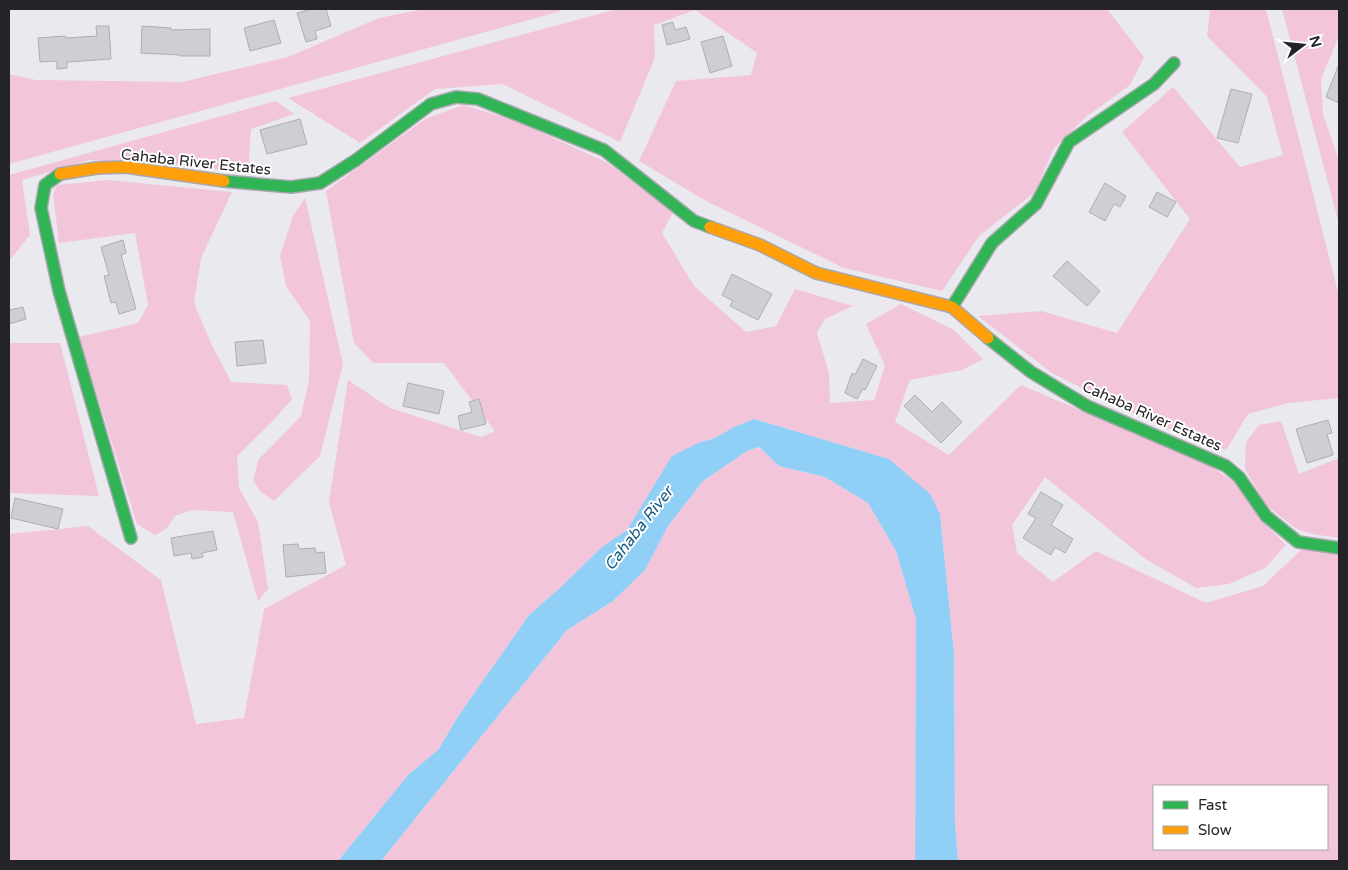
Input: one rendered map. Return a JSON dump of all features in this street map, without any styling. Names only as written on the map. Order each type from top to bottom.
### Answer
[{"type":"street","points":[[952,307],[992,242],[1036,204],[1069,142],[1154,84],[1174,63]]},
{"type":"street","name":"Cahaba River Estates","points":[[131,538],[59,291],[42,208],[45,185],[61,172],[97,168],[126,168],[235,183],[291,186],[320,183],[356,160],[431,104],[456,97],[478,99],[604,150],[694,221],[760,245],[816,273],[952,307],[976,329],[1032,372],[1071,398],[1226,466],[1240,477],[1266,516],[1298,542],[1339,548]]},
{"type":"shaded area","points":[[424,9],[561,9],[558,12],[9,164],[9,74],[36,80],[182,82],[288,57],[379,18]]},
{"type":"shaded area","points":[[617,9],[1107,9],[1144,57],[1130,85],[1087,116],[1054,148],[1035,192],[979,236],[942,291],[844,268],[706,201],[639,161],[676,81],[751,75],[757,53],[695,10],[654,25],[655,57],[620,142],[503,84],[435,89],[360,143],[288,98]]},
{"type":"shaded area","points":[[1210,9],[1266,9],[1339,296],[1339,398],[1288,403],[1248,414],[1226,450],[1146,420],[1052,373],[978,316],[1041,311],[1117,333],[1190,219],[1122,132],[1173,87],[1240,167],[1283,155],[1267,97],[1207,36]]},
{"type":"shaded area","points":[[1282,9],[1339,9],[1339,36],[1321,79],[1323,114],[1339,161],[1339,224]]},
{"type":"shaded area","points":[[276,101],[294,114],[251,129],[248,174],[196,166],[90,160],[22,180],[30,235],[9,261],[9,175]]},
{"type":"shaded area","points":[[463,105],[513,120],[606,162],[673,212],[662,233],[694,286],[746,332],[776,326],[795,289],[853,306],[825,319],[817,333],[829,373],[830,403],[874,400],[885,366],[866,324],[901,304],[954,330],[983,359],[962,370],[910,380],[895,422],[949,455],[1021,385],[1208,465],[1238,484],[1262,521],[1286,545],[1265,568],[1229,584],[1196,588],[1144,558],[1045,477],[1012,525],[1017,553],[1053,582],[1096,551],[1206,603],[1263,586],[1303,548],[1339,555],[1339,861],[958,861],[955,822],[954,653],[940,514],[889,459],[754,419],[732,428],[715,438],[698,443],[649,495],[627,530],[602,547],[529,615],[459,715],[438,750],[409,774],[338,861],[9,861],[9,534],[88,526],[161,580],[196,724],[244,718],[264,609],[346,565],[329,502],[348,380],[390,408],[481,437],[495,431],[444,363],[373,363],[354,343],[326,191],[425,119]]},
{"type":"shaded area","points":[[108,180],[232,192],[201,258],[194,303],[211,343],[231,382],[287,385],[292,399],[272,422],[237,456],[239,488],[258,522],[268,589],[258,601],[233,512],[192,510],[175,516],[166,529],[155,535],[137,524],[79,337],[138,323],[148,305],[135,233],[59,243],[53,194],[57,185]]},
{"type":"shaded area","points":[[305,198],[343,364],[320,456],[274,501],[260,491],[253,480],[259,459],[301,416],[309,380],[310,321],[286,286],[280,256],[293,216]]},
{"type":"shaded area","points":[[9,343],[60,343],[99,496],[9,493]]},
{"type":"shaded area","points":[[1281,421],[1299,474],[1339,458],[1339,538],[1312,534],[1295,528],[1266,505],[1245,469],[1246,442],[1259,425]]},
{"type":"shaded area","points":[[759,447],[779,466],[825,477],[868,503],[896,551],[916,619],[915,861],[381,861],[567,630],[613,601],[645,570],[668,526],[703,481],[747,451]]},
{"type":"water","name":"Cahaba River","points":[[754,419],[889,459],[930,494],[940,514],[954,653],[955,822],[958,861],[915,861],[916,619],[896,551],[868,503],[825,477],[779,466],[759,447],[747,451],[703,481],[668,526],[645,570],[613,601],[567,630],[381,861],[338,861],[409,774],[438,750],[459,715],[529,615],[602,547],[627,530],[672,456]]},
{"type":"building","points":[[312,9],[326,9],[331,26],[315,31],[317,39],[306,42],[297,13]]},
{"type":"building","points":[[274,20],[281,43],[250,51],[244,28]]},
{"type":"building","points":[[673,22],[675,30],[686,27],[690,39],[667,45],[662,25]]},
{"type":"building","points":[[96,26],[109,26],[111,59],[67,62],[67,68],[57,69],[57,61],[40,62],[38,38],[97,36]]},
{"type":"building","points":[[142,26],[171,28],[171,30],[210,29],[210,56],[141,53]]},
{"type":"building","points":[[723,36],[732,66],[710,73],[701,42]]},
{"type":"building","points":[[1339,64],[1339,103],[1326,97]]},
{"type":"building","points":[[1231,89],[1252,94],[1238,143],[1217,138]]},
{"type":"building","points":[[300,119],[307,144],[267,154],[260,130]]},
{"type":"building","points":[[1105,183],[1126,196],[1120,207],[1114,204],[1105,221],[1089,212]]},
{"type":"building","points":[[1157,192],[1176,202],[1167,217],[1149,207]]},
{"type":"building","points":[[123,240],[126,253],[121,255],[136,309],[119,314],[116,302],[111,303],[104,276],[109,275],[101,247]]},
{"type":"building","points":[[1067,261],[1100,291],[1087,306],[1053,276]]},
{"type":"building","points":[[732,274],[772,294],[758,320],[730,306],[733,301],[722,295]]},
{"type":"building","points":[[23,307],[26,319],[9,324],[9,310]]},
{"type":"building","points":[[263,340],[266,363],[237,366],[235,342]]},
{"type":"building","points":[[863,359],[877,366],[865,390],[863,389],[857,399],[845,393],[852,373],[855,375]]},
{"type":"building","points":[[408,383],[444,391],[439,414],[403,406]]},
{"type":"building","points":[[915,395],[932,412],[942,402],[962,422],[941,443],[904,406]]},
{"type":"building","points":[[479,399],[486,424],[461,430],[458,416],[472,412],[469,402]]},
{"type":"building","points":[[1328,420],[1332,433],[1327,434],[1333,455],[1307,463],[1296,429]]},
{"type":"building","points":[[1041,492],[1063,505],[1051,525],[1073,539],[1065,553],[1055,547],[1051,555],[1023,538],[1036,518],[1028,514]]},
{"type":"building","points":[[15,498],[63,509],[58,529],[11,518]]},
{"type":"building","points":[[213,531],[217,550],[202,553],[203,557],[192,559],[191,553],[174,556],[171,538]]},
{"type":"building","points":[[298,544],[299,549],[315,548],[316,553],[324,552],[326,573],[286,577],[283,545]]},
{"type":"traffic: fast","points":[[952,307],[992,243],[1036,204],[1069,142],[1154,84],[1174,63]]},
{"type":"traffic: fast","points":[[224,181],[291,187],[320,183],[356,160],[431,104],[456,97],[478,99],[604,150],[694,221],[710,227]]},
{"type":"traffic: fast","points":[[60,174],[45,185],[41,208],[59,291],[131,538]]},
{"type":"traffic: fast","points":[[988,338],[1031,372],[1087,406],[1226,466],[1239,477],[1266,516],[1298,542],[1339,548]]},
{"type":"traffic: slow","points":[[60,174],[97,168],[126,167],[224,181]]},
{"type":"traffic: slow","points":[[710,227],[760,245],[816,273],[952,307],[988,338]]}]
